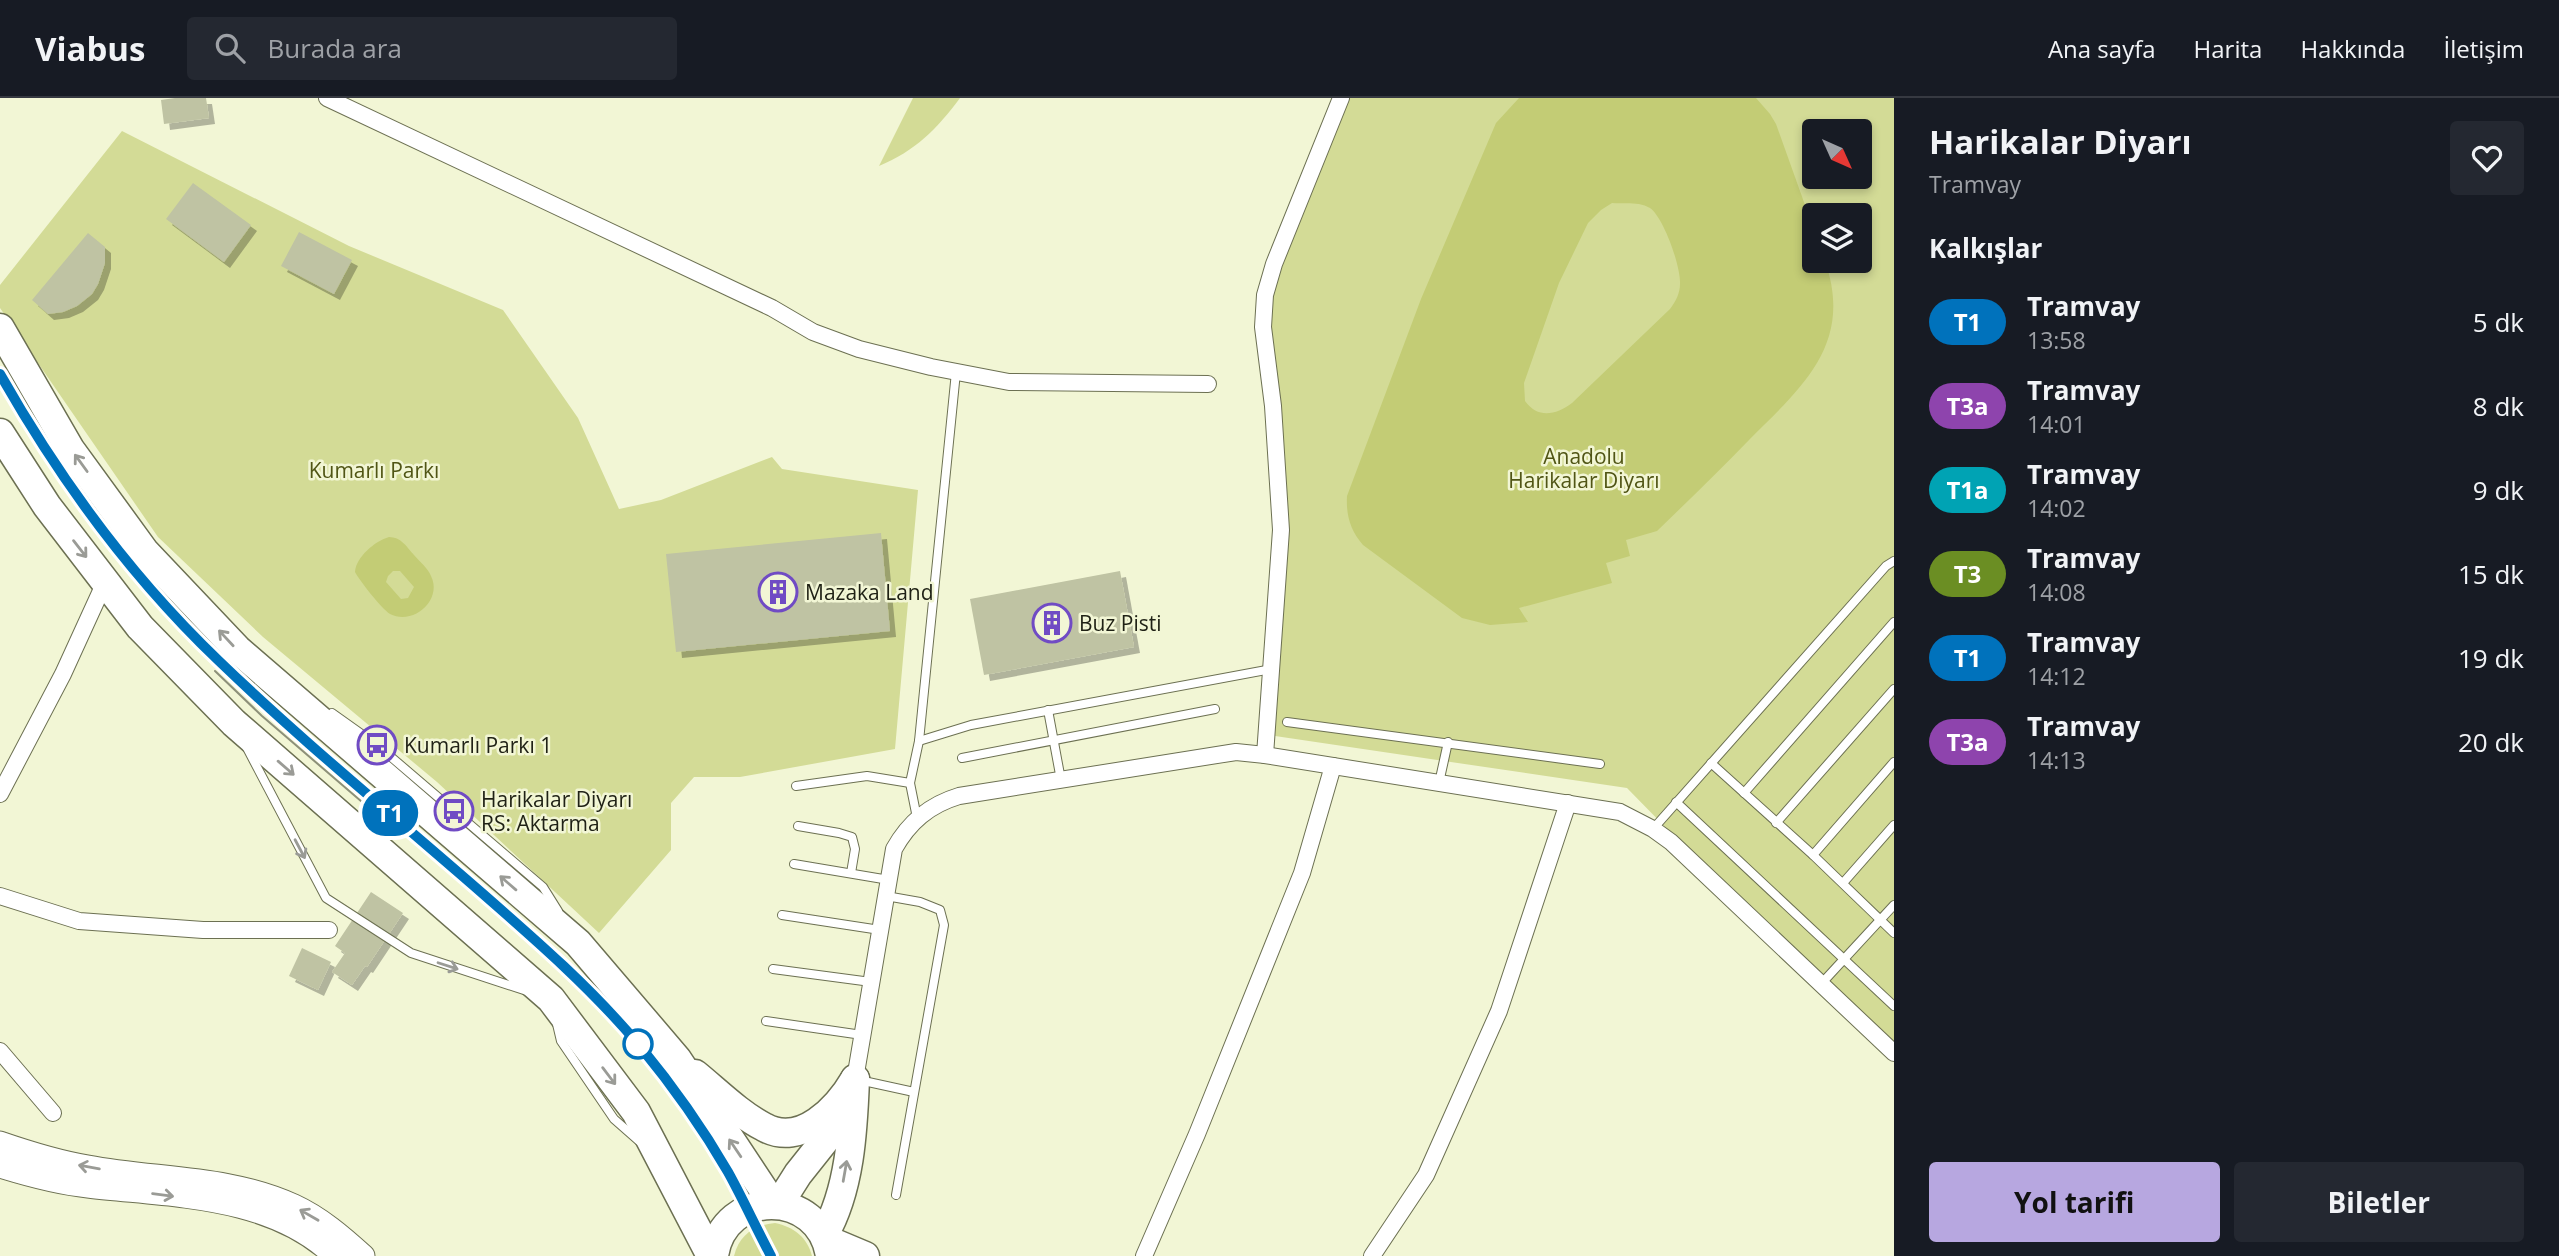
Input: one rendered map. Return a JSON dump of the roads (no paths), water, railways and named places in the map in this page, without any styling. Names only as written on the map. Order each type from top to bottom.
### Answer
[{"type":"highway","points":[[0,328],[71,449],[145,552],[237,649],[578,943],[677,1059],[776,1204]]},
{"type":"highway","points":[[0,433],[47,506],[140,627],[234,723],[551,999],[636,1112],[713,1256]]},
{"type":"highway","points":[[677,1059],[762,1127],[778,1132],[796,1131],[816,1122],[837,1105],[855,1079]]},
{"type":"highway","points":[[776,1204],[833,1130],[855,1079]]},
{"type":"highway","points":[[827,1244],[846,1168],[855,1079]]},
{"type":"highway","points":[[713,1256],[718,1239],[731,1222],[746,1210],[776,1204],[801,1212],[812,1219],[827,1244],[865,1256]]},
{"type":"street","points":[[327,98],[772,308],[824,337],[859,349],[1009,382],[1208,384]]},
{"type":"street","points":[[1265,755],[1282,530],[1273,406],[1263,327],[1265,295],[1274,264],[1341,98]]},
{"type":"street","points":[[1,797],[63,674],[105,582]]},
{"type":"street","points":[[855,1079],[894,849],[917,818],[937,805],[959,796],[1236,752],[1620,812],[1653,829],[1687,857],[1894,1052]]},
{"type":"street","points":[[1144,1256],[1197,1134],[1302,873],[1334,766]]},
{"type":"street","points":[[1371,1256],[1426,1175],[1499,1011],[1568,803]]},
{"type":"street","points":[[0,897],[79,921],[203,930],[329,930]]},
{"type":"street","points":[[0,1051],[53,1113]]},
{"type":"street","points":[[0,1143],[89,1167],[207,1182],[269,1196],[318,1219],[363,1256]]},
{"type":"street","points":[[0,1166],[46,1180],[193,1198],[254,1210],[289,1224],[335,1256]]},
{"type":"lane","points":[[917,818],[910,783],[919,741],[956,372]]},
{"type":"lane","points":[[1653,829],[1839,616],[1886,566],[1894,561]]},
{"type":"lane","points":[[1744,793],[1894,622]]},
{"type":"lane","points":[[919,741],[971,725],[1272,668]]},
{"type":"lane","points":[[260,669],[306,695]]},
{"type":"lane","points":[[1776,823],[1894,689]]},
{"type":"lane","points":[[326,709],[377,745],[543,887],[578,943]]},
{"type":"lane","points":[[962,758],[1215,709]]},
{"type":"lane","points":[[1048,710],[1061,780]]},
{"type":"lane","points":[[1287,722],[1600,764]]},
{"type":"lane","points":[[234,723],[326,898],[411,953],[551,999]]},
{"type":"lane","points":[[1439,783],[1448,742]]},
{"type":"lane","points":[[1813,855],[1894,762]]},
{"type":"lane","points":[[1711,763],[1894,933]]},
{"type":"lane","points":[[796,786],[867,776],[910,783]]},
{"type":"lane","points":[[1676,802],[1894,1006]]},
{"type":"lane","points":[[1843,883],[1894,825]]},
{"type":"lane","points":[[798,826],[839,832],[852,837],[855,849],[851,873]]},
{"type":"lane","points":[[794,864],[851,873],[940,910],[944,925],[896,1195]]},
{"type":"lane","points":[[1821,984],[1894,905]]},
{"type":"lane","points":[[782,915],[880,930]]},
{"type":"lane","points":[[773,969],[872,982]]},
{"type":"lane","points":[[766,1021],[862,1035]]},
{"type":"lane","points":[[855,1079],[915,1092]]},
{"type":"tram line","points":[[0,374],[47,452],[98,526],[186,629],[283,721],[543,947],[621,1024],[663,1075],[697,1123],[733,1182],[771,1256]]},
{"type":"tram line","name":"T1","points":[[0,374],[45,451],[88,513],[147,586],[186,628],[218,661],[565,966],[615,1017],[661,1073],[698,1125],[728,1172],[771,1256]]},
{"type":"tram line","points":[[215,671],[262,716],[383,820]]},
{"type":"place","name":"Mazaka Land","points":[[778,592]]},
{"type":"place","name":"Buz Pisti","points":[[1052,623]]},
{"type":"place","name":"Kumarlı Parkı 1","points":[[377,745]]},
{"type":"place","name":"Harikalar Diyarı RS: Aktarma","points":[[454,811]]},
{"type":"park label","name":"Anadolu Harikalar Diyarı","points":[[1584,468]]},
{"type":"park label","name":"Kumarlı Parkı","points":[[374,470]]}]
